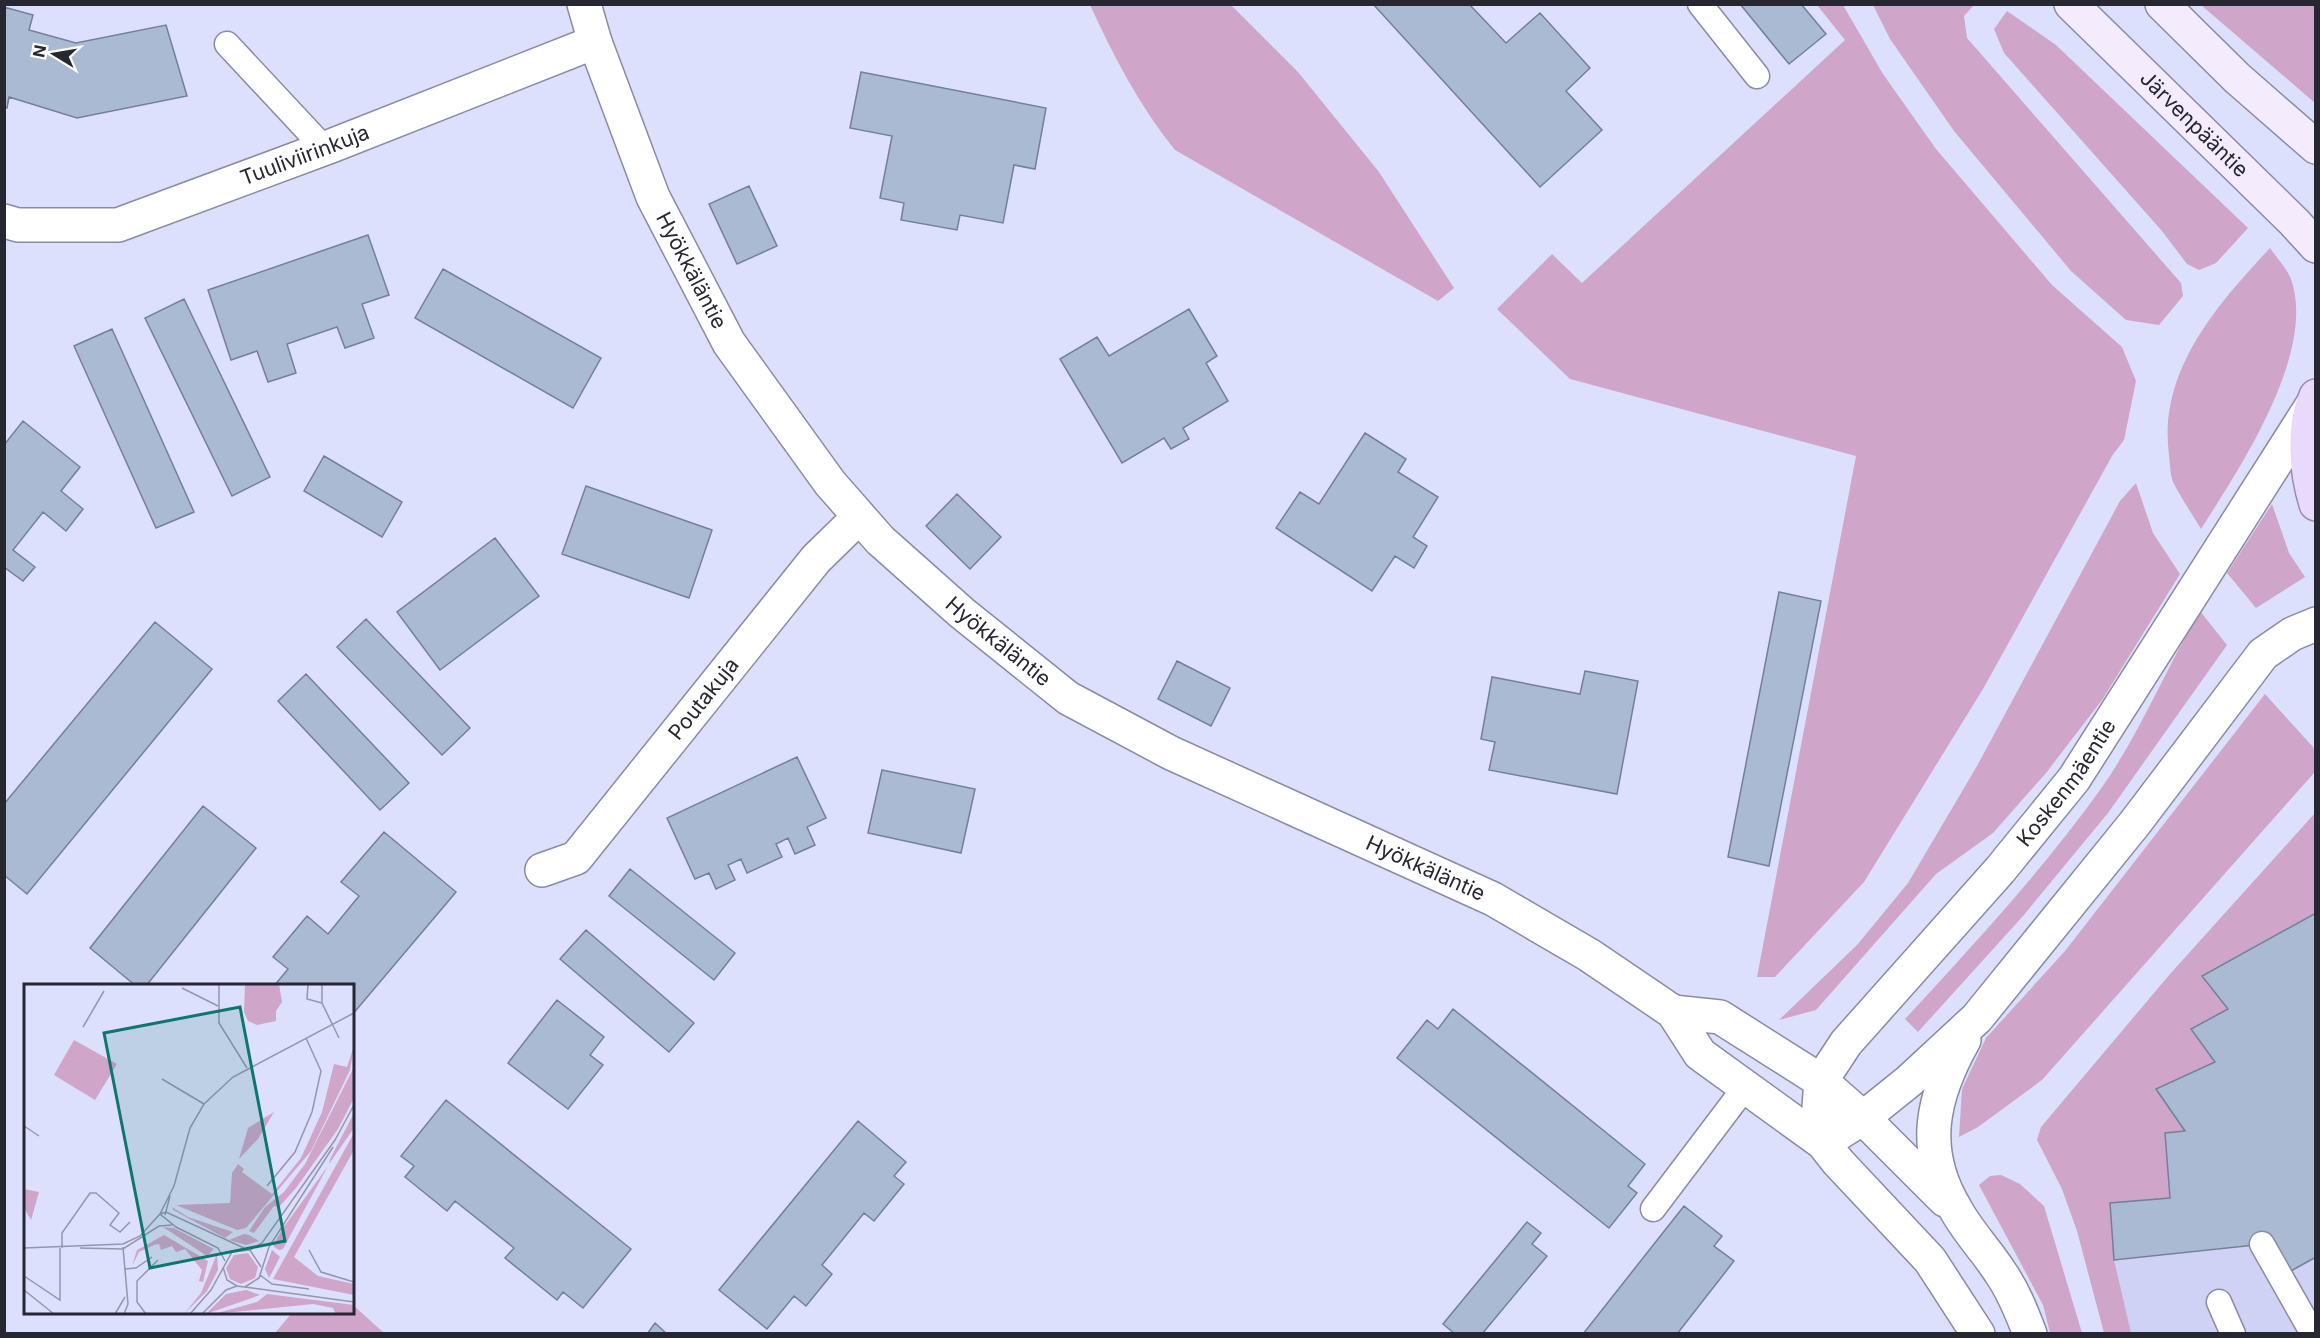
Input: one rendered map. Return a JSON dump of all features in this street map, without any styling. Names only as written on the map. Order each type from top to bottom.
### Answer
[{"type":"main road","name":"Järvenpääntie","points":[[2071,4],[2316,246]]},
{"type":"main road","points":[[2162,4],[2237,78],[2316,147]]},
{"type":"main road","points":[[2313,401],[2307,441],[2316,504]]},
{"type":"street","name":"Hyökkäläntie","points":[[584,4],[595,42],[653,197],[729,343],[859,518],[962,613],[1068,698],[1171,753],[1493,899],[1589,955],[1673,1012],[1700,1054],[1823,1143]]},
{"type":"street","name":"Tuuliviirinkuja","points":[[4,221],[18,225],[118,225],[324,148],[595,42]]},
{"type":"street","name":"Koskenmäentie","points":[[1821,1081],[1846,1043],[2000,870],[2074,779],[2313,401]]},
{"type":"street","name":"Poutakuja","points":[[542,870],[576,858],[816,559],[859,518]]},
{"type":"street","points":[[1823,1143],[1863,1118],[1909,1081],[1977,1017],[2136,823],[2263,654],[2292,634],[2316,624]]},
{"type":"street","name":"Hyökkäläntie","points":[[1673,1012],[1720,1017],[1821,1081],[1863,1118],[1955,1209]]},
{"type":"street","points":[[1977,1017],[1946,1073],[1934,1114],[1933,1152],[1940,1179],[1955,1209],[2001,1273],[2030,1334]]},
{"type":"street","points":[[1821,1081],[1819,1107],[1823,1143],[1930,1260],[1978,1334]]},
{"type":"lane","points":[[1700,4],[1757,76]]},
{"type":"lane","points":[[227,44],[324,148]]},
{"type":"lane","points":[[1653,1209],[1746,1086]]},
{"type":"lane","points":[[2262,1244],[2313,1334]]},
{"type":"lane","points":[[2219,1302],[2233,1334]]},
{"type":"shaded area","points":[[1090,5],[1231,5],[1298,72],[1379,172],[1454,288],[1438,301],[1175,150],[1150,116],[1128,80]]},
{"type":"shaded area","points":[[1817,5],[1843,5],[1883,74],[1936,149],[2052,285],[2122,347],[2136,381],[2124,440],[2112,456],[1983,689],[1864,882],[1775,977],[1757,977],[1856,456],[1570,379],[1497,309],[1552,254],[1582,283],[1845,40]]},
{"type":"shaded area","points":[[1873,5],[1974,5],[1964,16],[1967,38],[2181,283],[2183,296],[2159,325],[2126,320],[2071,271],[1954,131],[1890,39]]},
{"type":"shaded area","points":[[2201,5],[2315,5],[2315,103]]},
{"type":"shaded area","points":[[2007,11],[2056,45],[2248,228],[2216,263],[2199,270],[2187,264],[2162,231],[2004,53],[1994,29]]},
{"type":"shaded area","points":[[2270,248],[2291,279],[2296,309],[2293,341],[2284,375],[2270,409],[2235,475],[2201,529],[2171,476],[2168,424],[2173,395],[2182,368],[2212,316]]},
{"type":"shaded area","points":[[2136,483],[2153,533],[2180,574],[2102,700],[2046,773],[1993,833],[1936,874],[1816,1010],[1779,1020],[1857,945],[1908,883],[1977,766],[2120,501]]},
{"type":"shaded area","points":[[2272,504],[2289,553],[2305,577],[2256,608],[2227,573]]},
{"type":"shaded area","points":[[2200,611],[2227,645],[2108,813],[2023,916],[1918,1032],[1905,1019],[2031,879],[2100,790],[2128,747]]},
{"type":"shaded area","points":[[2265,694],[2313,747],[2316,753],[2314,773],[2042,1080],[1978,1127],[1959,1137],[1962,1089],[1986,1038],[2065,951]]},
{"type":"shaded area","points":[[2315,813],[2315,913],[2202,975],[2228,1009],[2192,1029],[2215,1062],[2157,1089],[2185,1131],[2165,1134],[2170,1198],[2110,1203],[2114,1260],[2131,1333],[2104,1333],[2077,1231],[2062,1189],[2037,1140],[2041,1127],[2170,974]]},
{"type":"shaded area","points":[[2315,835],[2315,1333],[2122,1333],[2095,1149],[2181,983]]},
{"type":"shaded area","points":[[2001,1175],[2020,1184],[2044,1206],[2082,1333],[2050,1333],[2043,1305],[1979,1185],[1990,1176]]},
{"type":"shaded area","points":[[354,1306],[384,1333],[275,1333],[291,1314],[354,1314]]},
{"type":"building","points":[[1373,4],[1469,4],[1506,43],[1540,13],[1590,68],[1566,91],[1602,130],[1540,187]]},
{"type":"building","points":[[1740,4],[1801,4],[1826,34],[1789,64]]},
{"type":"building","points":[[4,7],[33,15],[29,30],[76,43],[166,25],[187,96],[77,118],[9,97],[7,108],[4,107]]},
{"type":"building","points":[[861,72],[1046,108],[1035,169],[1014,165],[1003,223],[960,215],[957,230],[901,220],[904,203],[880,198],[892,136],[850,128]]},
{"type":"building","points":[[749,186],[777,246],[737,264],[709,204]]},
{"type":"building","points":[[368,235],[389,295],[362,304],[374,338],[345,348],[337,327],[287,344],[296,373],[268,382],[257,351],[231,360],[208,290]]},
{"type":"building","points":[[443,269],[601,358],[573,408],[415,318]]},
{"type":"building","points":[[184,299],[270,477],[232,496],[145,318]]},
{"type":"building","points":[[1189,309],[1217,356],[1206,363],[1228,401],[1183,428],[1189,439],[1171,449],[1164,438],[1122,463],[1060,359],[1097,337],[1109,356]]},
{"type":"building","points":[[112,329],[194,512],[156,528],[74,346]]},
{"type":"building","points":[[23,421],[80,467],[61,491],[83,509],[66,531],[43,512],[13,550],[35,567],[23,581],[4,567],[4,445]]},
{"type":"building","points":[[1365,433],[1406,459],[1398,472],[1438,497],[1413,537],[1427,546],[1414,568],[1395,556],[1372,591],[1276,528],[1300,492],[1319,504]]},
{"type":"building","points":[[324,456],[402,502],[382,537],[304,491]]},
{"type":"building","points":[[586,486],[712,530],[689,598],[562,554]]},
{"type":"building","points":[[957,494],[1001,537],[970,569],[926,526]]},
{"type":"building","points":[[495,538],[539,596],[440,670],[397,612]]},
{"type":"building","points":[[1779,592],[1821,601],[1769,866],[1728,857]]},
{"type":"building","points":[[366,619],[470,728],[442,755],[337,647]]},
{"type":"building","points":[[155,622],[212,669],[27,894],[4,875],[4,804]]},
{"type":"building","points":[[1177,661],[1230,688],[1211,726],[1158,699]]},
{"type":"building","points":[[1585,671],[1638,681],[1617,794],[1489,770],[1495,742],[1481,739],[1492,677],[1580,694]]},
{"type":"building","points":[[306,674],[409,783],[380,810],[278,701]]},
{"type":"building","points":[[797,757],[826,818],[807,827],[815,845],[795,854],[788,838],[776,844],[782,857],[747,873],[741,859],[728,865],[735,880],[716,889],[709,873],[695,879],[667,818]]},
{"type":"building","points":[[882,770],[975,789],[961,853],[868,833]]},
{"type":"building","points":[[203,806],[256,848],[148,984],[134,984],[90,948]]},
{"type":"building","points":[[384,832],[456,892],[354,1013],[354,984],[276,984],[288,969],[273,957],[307,916],[328,934],[359,896],[341,882]]},
{"type":"building","points":[[630,869],[735,953],[714,980],[609,896]]},
{"type":"building","points":[[2316,913],[2316,1257],[2291,1271],[2274,1243],[2114,1260],[2110,1203],[2170,1198],[2165,1133],[2185,1131],[2156,1089],[2215,1062],[2191,1029],[2228,1009],[2202,976]]},
{"type":"building","points":[[586,930],[694,1023],[669,1052],[560,959]]},
{"type":"building","points":[[557,1000],[604,1037],[590,1055],[603,1065],[568,1109],[508,1063]]},
{"type":"building","points":[[1453,1009],[1645,1164],[1628,1186],[1637,1193],[1609,1228],[1397,1058],[1427,1020],[1438,1029]]},
{"type":"building","points":[[446,1100],[631,1249],[583,1308],[563,1292],[557,1300],[505,1258],[514,1248],[455,1201],[447,1211],[405,1177],[414,1166],[401,1156]]},
{"type":"building","points":[[858,1121],[906,1162],[894,1176],[904,1184],[874,1221],[864,1213],[822,1265],[832,1274],[806,1306],[794,1296],[767,1329],[719,1290]]},
{"type":"building","points":[[1684,1206],[1722,1236],[1714,1246],[1734,1261],[1677,1334],[1583,1334]]},
{"type":"building","points":[[1527,1222],[1541,1233],[1532,1244],[1547,1256],[1482,1334],[1455,1334],[1443,1324]]},
{"type":"building","points":[[655,1323],[667,1334],[647,1334]]}]
